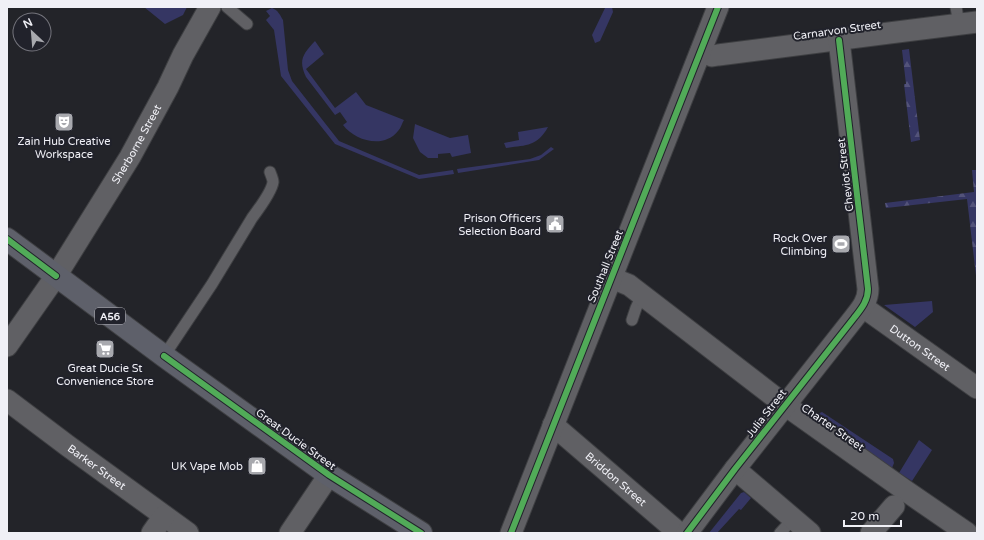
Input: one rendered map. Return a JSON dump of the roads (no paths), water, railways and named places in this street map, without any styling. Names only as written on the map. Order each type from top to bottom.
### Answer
[{"type":"highway","name":"A56","points":[[7,239],[56,276]]},
{"type":"highway","name":"Great Ducie Street","points":[[56,276],[329,475],[421,533]]},
{"type":"street","name":"Sherborne Street","points":[[7,346],[56,276],[130,157],[168,87],[183,55],[210,7]]},
{"type":"street","name":"Southall Street","points":[[511,533],[718,7]]},
{"type":"street","name":"Carnarvon Street","points":[[701,51],[712,56],[839,40],[964,18]]},
{"type":"street","name":"Cheviot Street","points":[[839,40],[868,289],[867,300],[863,306]]},
{"type":"street","name":"Charter Street","points":[[612,278],[629,284],[785,405],[967,533]]},
{"type":"street","name":"Dutton Street","points":[[863,306],[977,388]]},
{"type":"street","name":"Julia Street","points":[[687,533],[735,469],[863,306]]},
{"type":"street","name":"Barker Street","points":[[7,400],[188,533]]},
{"type":"street","name":"Briddon Street","points":[[553,425],[679,533]]},
{"type":"street","points":[[735,469],[787,526],[810,533]]},
{"type":"street","points":[[290,533],[329,475]]},
{"type":"street","points":[[871,533],[894,506]]},
{"type":"street","points":[[152,533],[164,516]]},
{"type":"lane","points":[[227,7],[247,24]]},
{"type":"lane","points":[[164,356],[212,284],[259,208],[271,187],[273,180],[270,172]]},
{"type":"lane","points":[[632,320],[642,295]]},
{"type":"place","name":"Zain Hub Creative Workspace","points":[[64,122]]},
{"type":"place","name":"Prison Officers Selection Board","points":[[555,224]]},
{"type":"place","name":"Rock Over Climbing","points":[[841,244]]},
{"type":"place","name":"Great Ducie St Convenience Store","points":[[105,349]]},
{"type":"place","name":"UK Vape Mob","points":[[257,466]]}]
